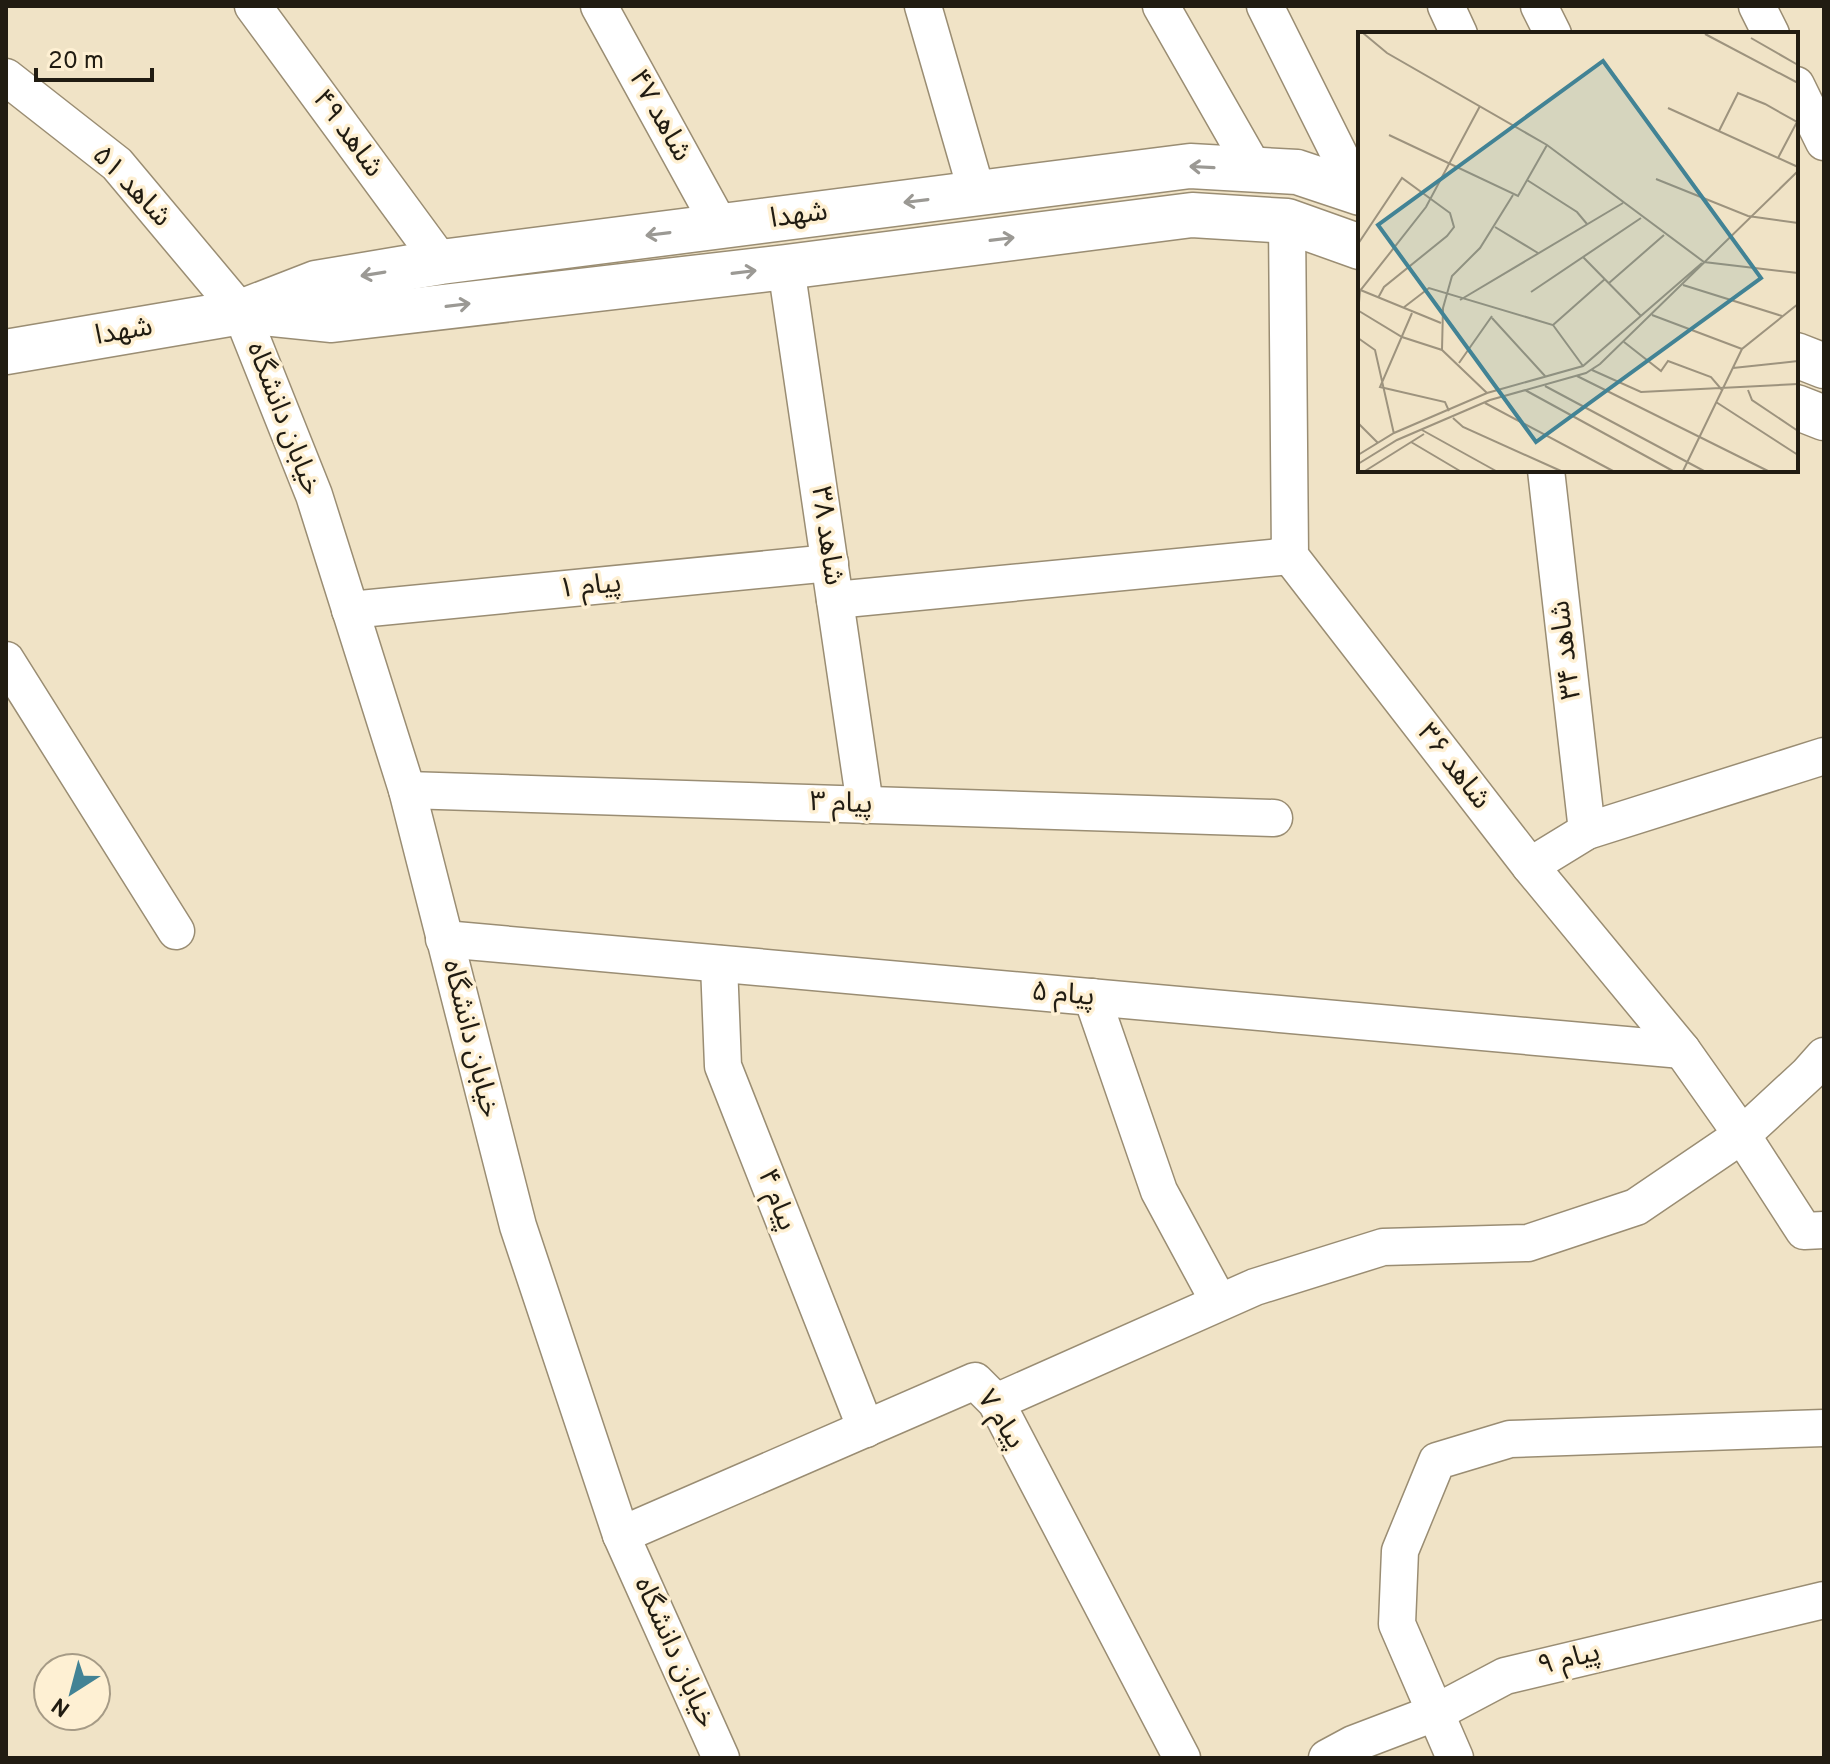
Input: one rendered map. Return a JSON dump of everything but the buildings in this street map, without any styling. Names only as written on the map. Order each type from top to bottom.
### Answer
[{"type":"street","name":"شاهد ۴۹","points":[[253,6],[441,262]]},
{"type":"street","name":"شاهد ۴۷","points":[[599,6],[720,226]]},
{"type":"street","points":[[923,6],[977,193]]},
{"type":"street","points":[[1161,6],[1254,169]]},
{"type":"street","points":[[1265,6],[1358,191]]},
{"type":"street","points":[[1446,6],[1458,32]]},
{"type":"street","points":[[1539,6],[1552,32]]},
{"type":"street","points":[[1757,6],[1770,32]]},
{"type":"street","name":"شاهد ۵۱","points":[[6,77],[117,164],[241,312]]},
{"type":"street","points":[[1798,89],[1824,142]]},
{"type":"street","name":"شهدا","points":[[6,352],[241,312],[316,283],[441,262],[1190,166],[1297,172],[1358,193]]},
{"type":"street","name":"شهدا","points":[[241,312],[332,320],[786,267],[1192,215],[1287,221],[1358,246]]},
{"type":"street","points":[[835,600],[1290,556],[1287,221]]},
{"type":"street","name":"شاهد ۳۸","points":[[786,267],[865,805]]},
{"type":"street","name":"خیابان دانشگاه","points":[[241,312],[314,495],[407,790],[518,1226],[621,1535],[721,1758]]},
{"type":"street","points":[[1798,356],[1824,366]]},
{"type":"street","points":[[1798,408],[1824,418]]},
{"type":"street","name":"شاهد ۳۴","points":[[1546,472],[1587,831]]},
{"type":"street","name":"شاهد ۳۶","points":[[1290,556],[1530,866],[1682,1050],[1804,1231],[1824,1230]]},
{"type":"street","name":"پیام ۱","points":[[350,610],[830,563]]},
{"type":"street","points":[[6,660],[176,931]]},
{"type":"street","points":[[1530,866],[1587,831],[1824,756]]},
{"type":"street","name":"پیام ۳","points":[[407,790],[1274,818]]},
{"type":"street","name":"پیام ۵","points":[[444,939],[1682,1050]]},
{"type":"street","name":"پیام ۴","points":[[719,964],[723,1066],[866,1429]]},
{"type":"street","points":[[1092,997],[1159,1191],[1219,1302]]},
{"type":"street","points":[[996,1402],[1255,1287],[1383,1247],[1528,1243],[1636,1207],[1742,1135],[1824,1056]]},
{"type":"street","name":"پیام ۷","points":[[621,1535],[975,1381],[996,1402],[1182,1758]]},
{"type":"street","points":[[1455,1758],[1397,1624],[1400,1551],[1437,1461],[1510,1439],[1824,1428]]},
{"type":"street","name":"پیام ۹","points":[[1327,1758],[1353,1744],[1437,1712],[1505,1676],[1824,1600]]}]
